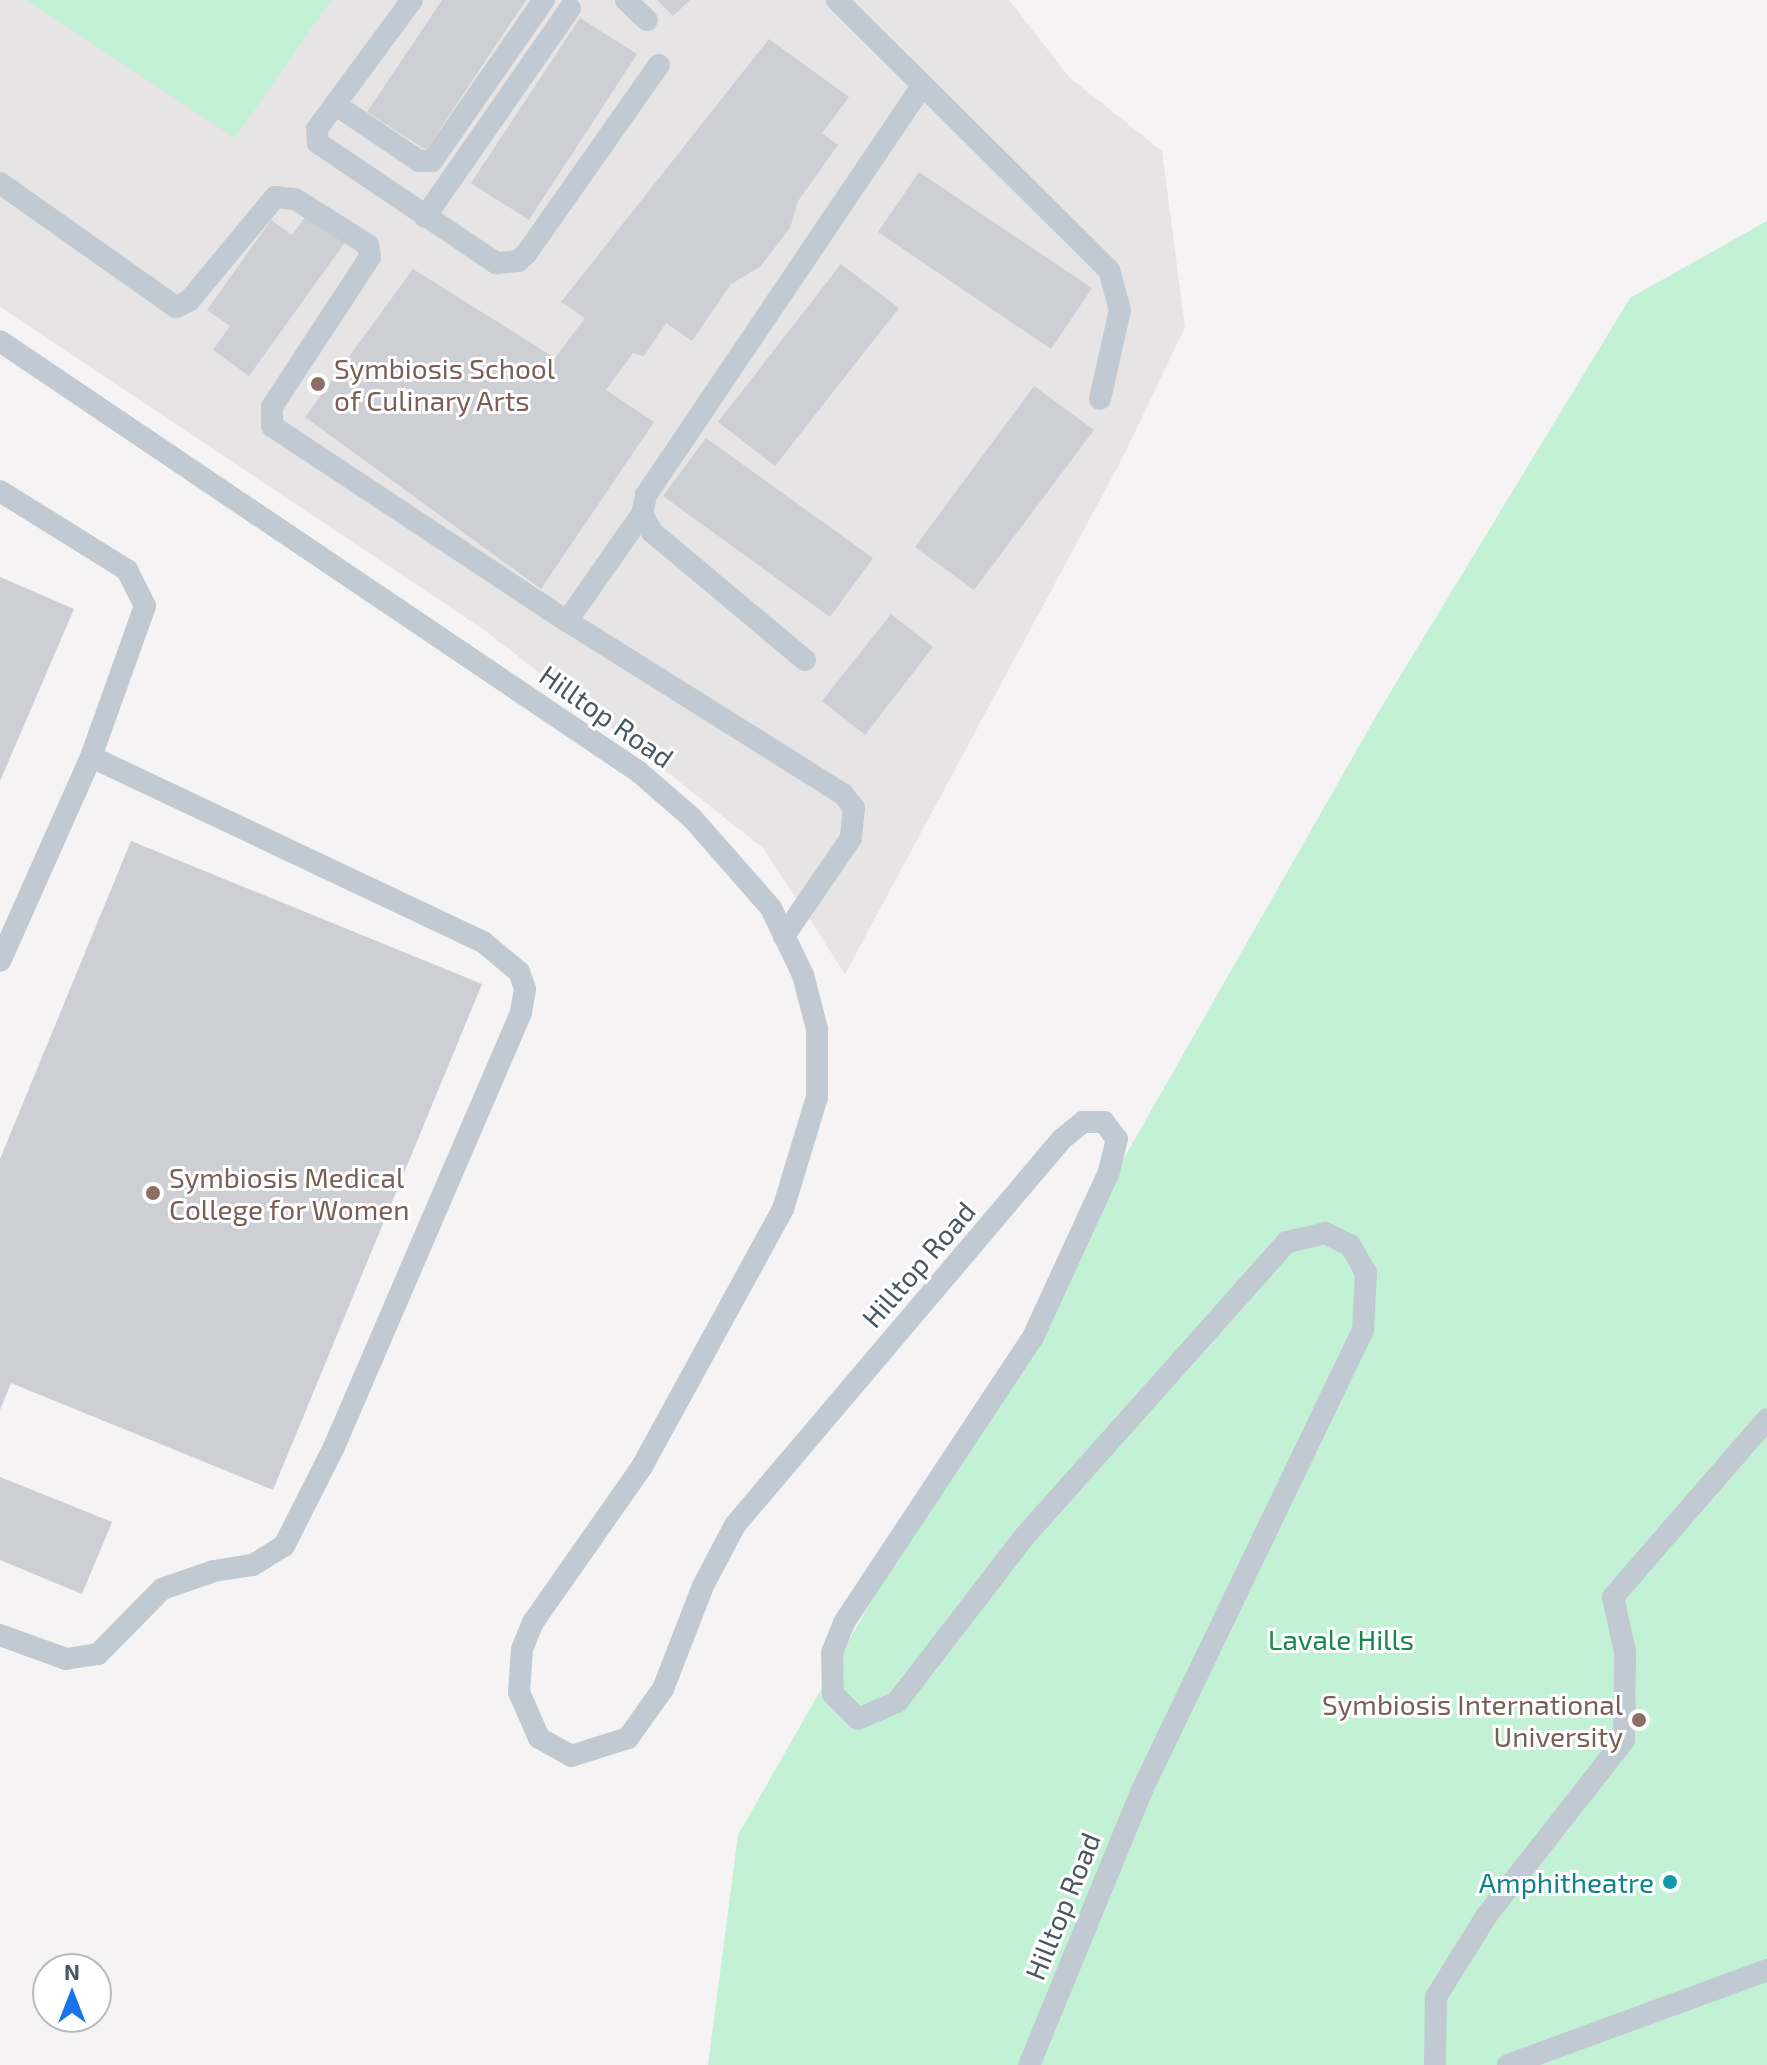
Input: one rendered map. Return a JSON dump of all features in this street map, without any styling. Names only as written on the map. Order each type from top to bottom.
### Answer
[{"type":"lane","points":[[412,0],[317,129],[318,143],[496,263],[518,261],[659,65]]},
{"type":"lane","points":[[336,105],[419,161],[432,161],[544,0]]},
{"type":"lane","points":[[626,0],[647,20]]},
{"type":"lane","points":[[837,0],[1109,270],[1120,310],[1100,399]]},
{"type":"lane","points":[[425,217],[570,8]]},
{"type":"lane","points":[[567,621],[642,514],[646,495],[922,86]]},
{"type":"lane","points":[[0,183],[176,307],[189,301],[275,197],[295,199],[368,245],[370,257],[272,407],[272,426],[567,621],[827,779],[854,808],[851,838],[784,936]]},
{"type":"lane","name":"Hilltop Road","points":[[0,341],[639,772],[736,866],[771,908],[803,975],[817,1029],[817,1097],[783,1209],[641,1468],[533,1622],[522,1649],[519,1692],[539,1738],[571,1756],[628,1738],[663,1689],[703,1586],[735,1525],[1062,1139],[1083,1122],[1104,1122],[1117,1139],[1108,1174],[1033,1337],[844,1623],[832,1653],[833,1694],[858,1719],[897,1702],[1024,1537],[1287,1242],[1325,1233],[1350,1245],[1366,1273],[1363,1330],[1142,1790],[1029,2065]]},
{"type":"lane","points":[[0,491],[127,570],[140,589],[145,606],[141,629],[91,757],[0,961]]},
{"type":"lane","points":[[642,514],[652,532],[805,660]]},
{"type":"lane","points":[[0,1635],[66,1659],[98,1654],[162,1589],[214,1571],[253,1565],[284,1546],[353,1403],[521,1012],[525,989],[519,972],[483,942],[91,757]]},
{"type":"lane","points":[[1435,2065],[1436,1997],[1487,1915],[1624,1740],[1625,1652],[1613,1597],[1767,1419]]},
{"type":"lane","points":[[1508,2065],[1767,1970]]},
{"type":"shaded area","points":[[0,0],[1009,0],[1070,78],[1162,151],[1185,327],[1124,455],[845,974],[764,849],[642,752],[484,630],[0,307]]},
{"type":"green space","points":[[26,0],[331,0],[235,138]]},
{"type":"green space","name":"Lavale Hills","points":[[1767,221],[1767,2065],[708,2065],[738,1835],[1379,711],[1630,298]]},
{"type":"building","points":[[442,0],[526,0],[426,150],[367,112]]},
{"type":"building","points":[[657,0],[690,0],[673,16]]},
{"type":"building","points":[[580,18],[637,54],[529,220],[471,183]]},
{"type":"building","points":[[769,39],[849,97],[822,133],[838,145],[798,201],[790,228],[760,267],[731,284],[692,341],[666,323],[644,356],[633,353],[606,390],[654,422],[541,589],[305,417],[413,269],[555,358],[585,318],[561,302]]},
{"type":"building","points":[[919,172],[1092,288],[1051,349],[878,232]]},
{"type":"building","points":[[307,214],[346,241],[249,376],[213,350],[230,326],[207,310],[271,220],[292,235]]},
{"type":"building","points":[[841,264],[899,308],[775,466],[718,422]]},
{"type":"building","points":[[1034,386],[1094,430],[974,590],[915,547]]},
{"type":"building","points":[[706,438],[873,558],[830,617],[663,496]]},
{"type":"building","points":[[0,577],[74,609],[0,781]]},
{"type":"building","points":[[891,614],[933,647],[865,735],[822,701]]},
{"type":"building","points":[[131,841],[482,984],[273,1490],[11,1383],[0,1410],[0,1159]]},
{"type":"building","points":[[0,1477],[112,1522],[82,1594],[0,1560]]},
{"type":"place","name":"Symbiosis School of Culinary Arts","points":[[318,384]]},
{"type":"place","name":"Symbiosis Medical College for Women","points":[[153,1193]]},
{"type":"place","name":"Symbiosis International University","points":[[1639,1720]]},
{"type":"place","name":"Amphitheatre","points":[[1670,1882]]}]
